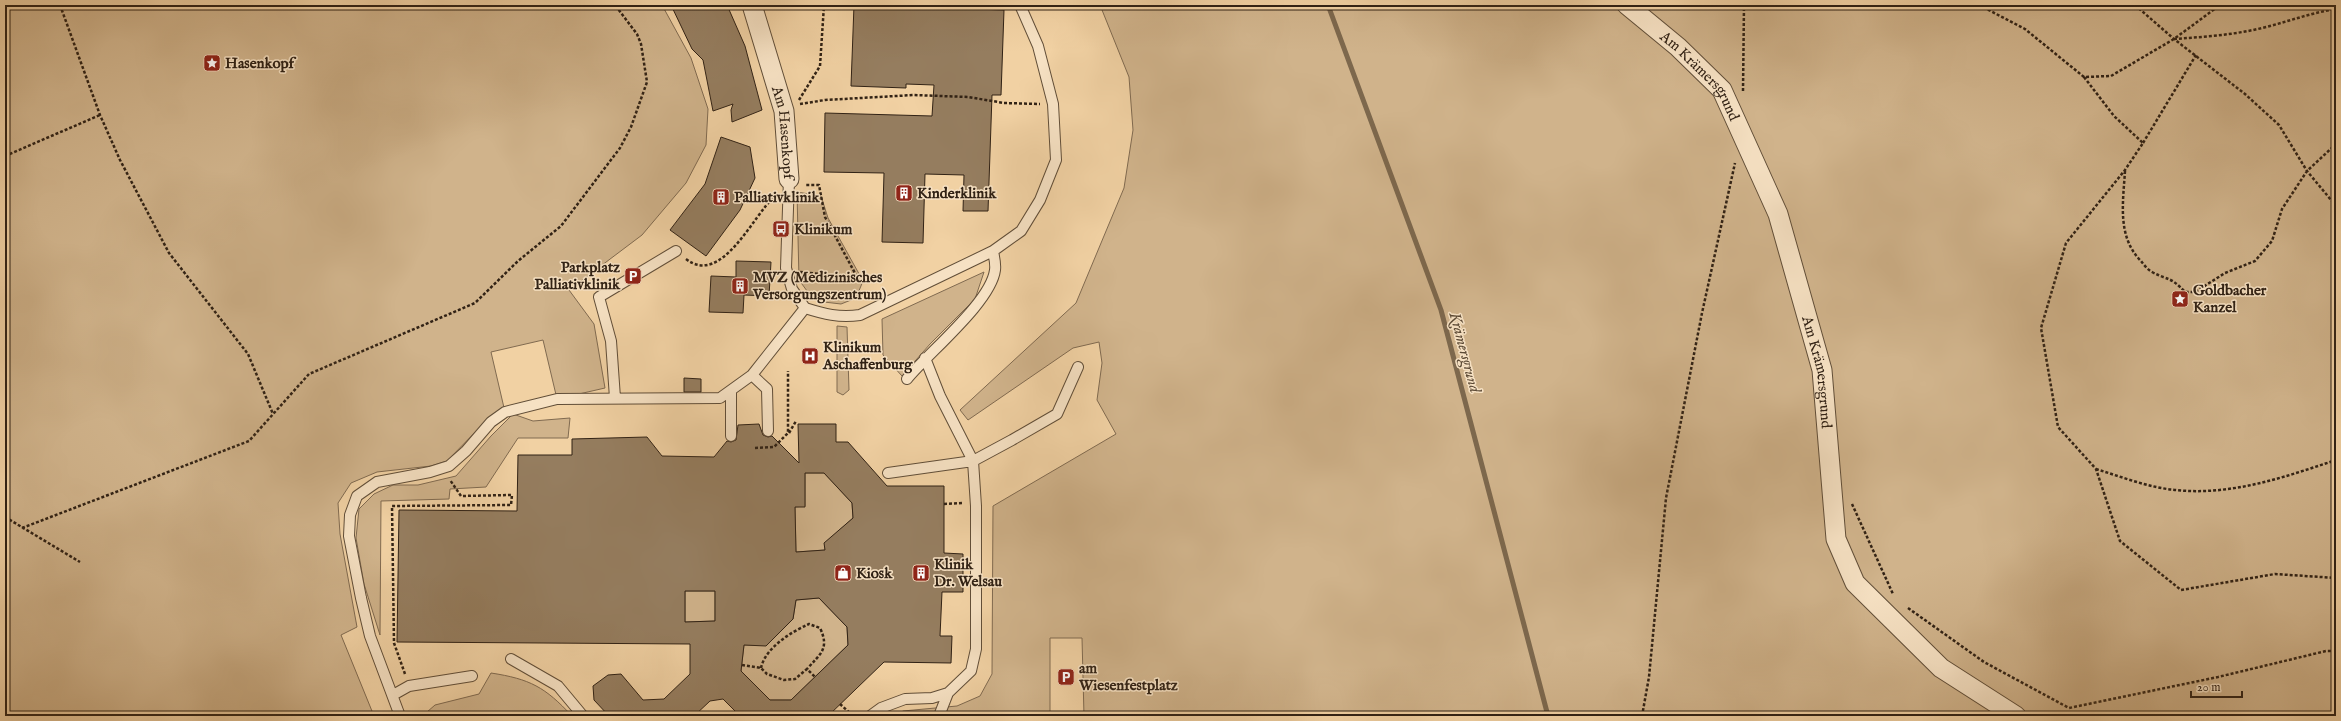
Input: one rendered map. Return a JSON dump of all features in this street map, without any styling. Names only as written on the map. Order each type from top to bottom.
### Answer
[{"type":"street","name":"Am Hasenkopf","points":[[752,5],[784,111],[789,181]]},
{"type":"street","name":"Am Krämersgrund","points":[[1627,5],[1678,47],[1722,90],[1778,214],[1822,370],[1836,540],[1855,583],[1941,668],[2016,716]]},
{"type":"lane","points":[[400,716],[370,636],[360,598],[349,536],[350,515],[356,496],[377,482],[430,472],[449,466],[466,452],[492,422],[505,412],[557,399],[720,398],[731,392],[752,374],[805,308],[828,316],[843,318],[860,315],[993,251],[1021,231],[1040,200],[1056,160],[1053,104],[1038,46],[1020,5]]},
{"type":"lane","name":"Am Hasenkopf","points":[[789,181],[786,268],[792,289],[805,308]]},
{"type":"lane","points":[[615,398],[611,341],[599,297],[676,251]]},
{"type":"lane","points":[[907,379],[925,358],[981,302],[996,270],[993,251]]},
{"type":"lane","points":[[925,358],[940,396],[973,461],[976,502],[976,649],[971,671],[948,693],[938,716]]},
{"type":"lane","points":[[888,473],[973,461],[1057,414],[1078,367]]},
{"type":"lane","points":[[752,374],[767,389],[768,431]]},
{"type":"lane","points":[[731,392],[731,436]]},
{"type":"lane","points":[[510,659],[558,686],[583,716]]},
{"type":"lane","points":[[393,695],[409,686],[472,676]]},
{"type":"lane","points":[[870,716],[881,708],[905,699],[932,698],[948,693]]},
{"type":"lane","points":[[932,698],[938,716]]},
{"type":"path","points":[[60,5],[100,115],[120,160],[169,254],[248,354],[274,414]]},
{"type":"path","points":[[22,528],[249,441],[309,374],[475,303],[518,261],[560,226],[620,148],[631,127],[647,82],[641,44],[637,34],[615,5]]},
{"type":"path","points":[[824,5],[820,66],[796,105],[825,100],[914,95],[968,98],[1004,103],[1053,104]]},
{"type":"path","points":[[1743,92],[1744,5]]},
{"type":"path","points":[[1979,5],[2025,28],[2084,78],[2114,116],[2143,143]]},
{"type":"path","points":[[2135,5],[2174,40],[2196,54],[2279,125],[2307,170],[2336,206]]},
{"type":"path","points":[[2084,78],[2111,76],[2174,40],[2220,5]]},
{"type":"path","points":[[2174,40],[2212,37],[2261,28],[2316,12],[2336,9]]},
{"type":"path","points":[[2196,54],[2143,143],[2124,170],[2066,243],[2041,328],[2058,427],[2096,469],[2120,542],[2181,590],[2275,574],[2336,578]]},
{"type":"path","points":[[5,156],[100,115]]},
{"type":"path","points":[[2124,170],[2123,210],[2126,236],[2131,251],[2151,272],[2174,280],[2185,292],[2195,292],[2225,273],[2255,261],[2272,241],[2282,209],[2307,170],[2336,144]]},
{"type":"path","points":[[1642,716],[1649,676],[1666,498],[1702,313],[1736,162]]},
{"type":"path","points":[[707,267],[731,252],[766,204],[789,181]]},
{"type":"path","points":[[786,268],[809,274],[830,275],[844,282],[857,277],[825,217],[819,185]]},
{"type":"path","points":[[788,372],[788,433]]},
{"type":"path","points":[[755,448],[774,447],[788,433],[796,421]]},
{"type":"path","points":[[2096,469],[2175,490],[2225,490],[2280,479],[2336,460]]},
{"type":"path","points":[[409,686],[394,643],[392,506],[511,504],[512,495],[461,496],[451,481]]},
{"type":"path","points":[[1850,498],[1895,599]]},
{"type":"path","points":[[944,504],[976,502]]},
{"type":"path","points":[[5,517],[80,562]]},
{"type":"path","points":[[1902,604],[1984,662],[2069,708],[2218,677],[2326,651],[2336,651]]},
{"type":"path","points":[[742,665],[761,668],[767,674],[784,680],[795,679],[824,651],[824,638],[820,628],[809,624],[795,630],[763,659],[761,668]]},
{"type":"path","points":[[807,669],[815,677]]},
{"type":"path","points":[[840,704],[853,716]]},
{"type":"shaded area","points":[[5,5],[662,5],[691,58],[708,109],[706,145],[686,183],[642,235],[569,290],[594,324],[605,388],[557,399],[543,340],[491,352],[505,412],[489,418],[447,461],[431,466],[377,472],[351,483],[338,503],[340,534],[357,627],[341,635],[374,716],[5,716]]},
{"type":"shaded area","points":[[1100,5],[2336,5],[2336,716],[1084,716],[1082,638],[1050,638],[1050,716],[896,716],[903,711],[957,706],[980,696],[992,674],[993,506],[1116,434],[1097,400],[1102,363],[1099,342],[1073,348],[968,420],[960,410],[1076,303],[1124,188],[1133,130],[1129,77]]},
{"type":"shaded area","points":[[797,192],[821,196],[828,218],[863,281],[856,298],[841,304],[824,302],[810,295],[799,280]]},
{"type":"shaded area","points":[[984,272],[975,299],[930,344],[902,376],[883,355],[882,319]]},
{"type":"shaded area","points":[[837,326],[847,327],[849,390],[843,395],[837,392]]},
{"type":"shaded area","points":[[513,414],[533,421],[570,418],[568,438],[518,438],[486,487],[450,489],[449,499],[381,501],[380,635],[364,584],[356,538],[359,509],[374,494],[393,485],[418,485],[456,476],[491,436]]},
{"type":"shaded area","points":[[805,473],[824,473],[852,503],[853,518],[825,543],[825,550],[796,552],[795,507],[805,506]]},
{"type":"shaded area","points":[[685,591],[715,591],[715,621],[685,622]]},
{"type":"shaded area","points":[[819,598],[847,627],[848,645],[791,700],[770,700],[741,671],[744,645],[766,645],[793,619],[796,600]]},
{"type":"shaded area","points":[[491,673],[516,678],[536,686],[545,691],[572,716],[428,716],[427,712],[435,705],[479,694]]},
{"type":"building","points":[[671,5],[727,5],[745,46],[762,110],[732,122],[731,110],[733,104],[713,111],[703,60],[692,49]]},
{"type":"building","points":[[854,5],[1004,10],[1001,95],[992,95],[988,211],[963,211],[964,175],[925,174],[923,243],[882,242],[884,173],[824,172],[825,113],[932,116],[934,85],[906,84],[906,88],[851,86]]},
{"type":"building","name":"Palliativklinik","points":[[721,137],[750,147],[755,178],[740,210],[706,256],[670,230],[705,184]]},
{"type":"building","name":"MVZ (Medizinisches Versorgungszentrum)","points":[[736,261],[771,262],[769,296],[744,295],[743,313],[709,312],[711,276],[736,277]]},
{"type":"building","points":[[684,378],[701,379],[701,392],[684,392]]},
{"type":"building","points":[[759,424],[763,435],[768,437],[772,436],[799,463],[798,424],[836,424],[836,442],[848,442],[887,486],[944,486],[944,553],[963,554],[963,592],[942,592],[940,636],[952,636],[951,663],[884,662],[828,716],[740,716],[723,699],[710,701],[694,716],[609,716],[594,700],[593,686],[608,675],[621,674],[643,700],[664,699],[690,674],[690,644],[397,642],[399,510],[517,511],[518,455],[572,455],[572,439],[647,437],[662,456],[714,457],[727,441],[731,442],[736,440],[738,425]],"holes":[[[805,473],[824,473],[852,503],[853,518],[824,543],[825,550],[796,552],[795,507],[805,507]],[[685,591],[715,591],[715,621],[685,622]],[[819,598],[847,627],[848,645],[791,700],[770,700],[741,671],[744,645],[766,646],[793,619],[796,600]]]},
{"type":"waterway","name":"Krämersgrund","points":[[1328,5],[1441,310],[1548,716]]},
{"type":"place","name":"Hasenkopf","points":[[212,63]]},
{"type":"place","name":"Kinderklinik","points":[[904,193]]},
{"type":"place","name":"Palliativklinik","points":[[721,197]]},
{"type":"place","name":"Klinikum","points":[[781,229]]},
{"type":"place","name":"Parkplatz Palliativklinik","points":[[633,276]]},
{"type":"place","name":"MVZ (Medizinisches Versorgungszentrum)","points":[[740,286]]},
{"type":"place","name":"Goldbacher Kanzel","points":[[2180,299]]},
{"type":"place","name":"Klinikum Aschaffenburg","points":[[810,356]]},
{"type":"place","name":"Kiosk","points":[[843,573]]},
{"type":"place","name":"Klinik Dr. Welsau","points":[[921,573]]},
{"type":"place","name":"am Wiesenfestplatz","points":[[1066,677]]}]
